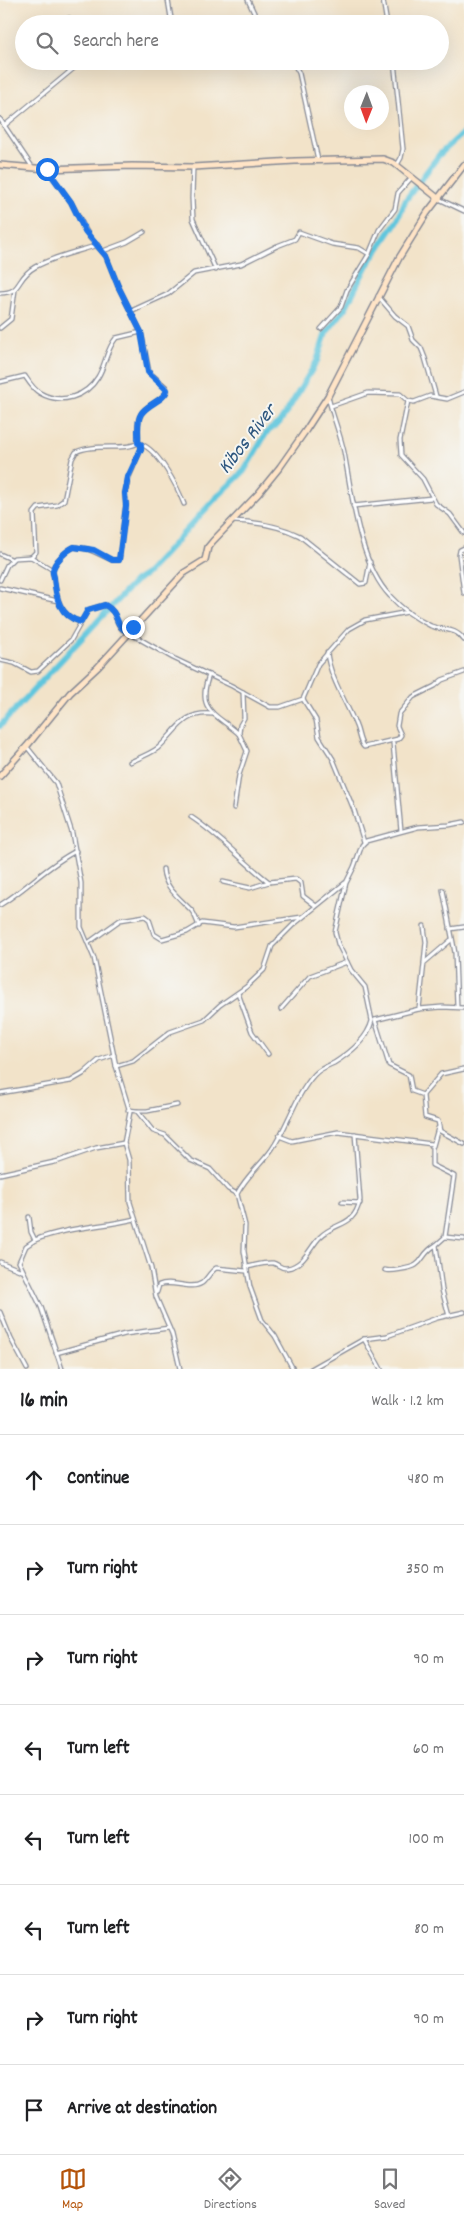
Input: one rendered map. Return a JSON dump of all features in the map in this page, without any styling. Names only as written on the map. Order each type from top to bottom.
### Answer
[{"type":"main road","points":[[0,165],[47,169],[132,166],[193,167],[318,160],[384,159],[397,165],[425,190],[439,199]]},
{"type":"main road","points":[[0,776],[70,693],[98,667],[184,573],[205,560],[208,547],[258,494],[280,467],[328,396],[378,296],[406,247],[464,165]]},
{"type":"street","points":[[168,0],[170,15]]},
{"type":"street","points":[[248,0],[255,15]]},
{"type":"street","points":[[382,0],[385,15]]},
{"type":"street","points":[[4,126],[72,70]]},
{"type":"street","points":[[297,70],[318,160]]},
{"type":"street","points":[[395,70],[403,149],[397,165]]},
{"type":"street","points":[[0,119],[34,168]]},
{"type":"street","points":[[193,167],[193,220],[216,270]]},
{"type":"street","points":[[47,169],[71,202],[85,231],[103,251],[141,332],[148,372],[166,387],[167,391],[165,395],[142,413],[138,422],[139,443],[125,493],[126,506],[119,560],[112,560],[94,550],[74,547],[59,560],[53,570],[54,593],[58,601],[67,615],[81,622]]},
{"type":"street","points":[[321,329],[341,307],[346,290],[369,254],[379,230],[395,209],[398,193],[413,180]]},
{"type":"street","points":[[439,199],[464,211]]},
{"type":"street","points":[[103,251],[127,242],[144,232]]},
{"type":"street","points":[[131,311],[168,294],[194,273],[241,264],[276,246],[295,240],[299,232],[332,244],[359,248],[369,254]]},
{"type":"street","points":[[0,328],[11,319],[15,290],[22,277],[36,267],[67,254],[98,245]]},
{"type":"street","points":[[0,293],[12,293],[15,290]]},
{"type":"street","points":[[378,296],[395,316],[408,326],[413,340],[426,358],[436,396]]},
{"type":"street","points":[[0,382],[24,376],[32,387],[41,394],[60,398],[75,397],[98,377],[107,351],[116,338],[141,332]]},
{"type":"street","points":[[331,406],[368,393],[397,393],[408,401],[416,402],[430,396],[447,399],[464,392]]},
{"type":"street","points":[[328,396],[344,453],[353,506],[361,536],[370,561],[385,590],[408,612],[431,626],[457,632],[464,640]]},
{"type":"street","points":[[408,401],[400,436],[401,453],[423,479],[439,508],[450,514],[464,533]]},
{"type":"street","points":[[139,443],[147,447],[156,456],[175,484],[184,504]]},
{"type":"street","points":[[0,554],[11,560],[31,557],[36,552],[34,513],[38,508],[57,505],[64,500],[72,459],[76,452],[106,446],[133,446],[139,443]]},
{"type":"street","points":[[353,506],[432,498]]},
{"type":"street","points":[[232,521],[262,524],[290,531],[300,536],[360,584],[366,583],[370,561]]},
{"type":"street","points":[[464,548],[460,550],[459,555],[464,593]]},
{"type":"street","points":[[31,557],[53,570]]},
{"type":"street","points":[[0,580],[11,560]]},
{"type":"street","points":[[0,588],[58,601]]},
{"type":"street","points":[[0,660],[14,662],[31,672],[38,671],[71,640],[88,610],[102,604],[108,606],[117,615],[119,627],[179,661],[274,708],[303,699],[318,664],[338,639],[357,623],[408,612]]},
{"type":"street","points":[[327,653],[330,668],[364,747],[398,739],[401,734],[397,726],[398,714],[413,697],[442,680],[464,672]]},
{"type":"street","points":[[210,675],[204,688],[204,699],[212,714],[239,734],[247,751],[239,775],[234,808]]},
{"type":"street","points":[[239,734],[240,725],[244,718],[243,692]]},
{"type":"street","points":[[303,699],[316,720],[320,737],[333,759],[354,810],[364,842],[346,882],[335,932],[347,962],[365,987],[389,1065],[409,1075],[412,1091],[423,1095]]},
{"type":"street","points":[[130,762],[152,752],[181,723],[192,715],[200,713],[212,714]]},
{"type":"street","points":[[393,743],[401,831]]},
{"type":"street","points":[[27,746],[56,783],[76,851],[81,882],[81,927],[94,958],[116,1066],[130,1118],[124,1134],[124,1142],[129,1160],[129,1196],[151,1268],[156,1295],[169,1328],[180,1369]]},
{"type":"street","points":[[191,818],[225,843],[269,882]]},
{"type":"street","points":[[364,842],[418,827],[464,822]]},
{"type":"street","points":[[0,905],[21,892],[58,861],[76,851]]},
{"type":"street","points":[[162,869],[173,892],[193,912],[200,926]]},
{"type":"street","points":[[223,882],[250,888],[269,882],[300,880],[303,896],[316,906]]},
{"type":"street","points":[[116,1066],[133,1061],[170,1032],[204,1020],[220,1005],[257,978],[264,970],[272,946],[303,917],[346,882]]},
{"type":"street","points":[[443,890],[455,953],[456,1007]]},
{"type":"street","points":[[88,943],[111,925],[128,918],[148,916],[154,934],[162,939],[187,932],[207,923],[234,927],[303,917]]},
{"type":"street","points":[[419,1009],[426,942],[424,926]]},
{"type":"street","points":[[450,929],[464,927]]},
{"type":"street","points":[[424,963],[452,940]]},
{"type":"street","points":[[281,1009],[310,976],[347,962]]},
{"type":"street","points":[[238,993],[252,1032],[268,1054]]},
{"type":"street","points":[[294,1369],[275,1336],[262,1320],[246,1269],[243,1237],[245,1225],[237,1194],[242,1184],[267,1156],[313,1075],[336,1062],[362,1042],[374,1021],[385,1016],[404,1014],[419,1009],[464,1008]]},
{"type":"street","points":[[0,1093],[71,1081],[83,1074],[99,1060],[114,1055]]},
{"type":"street","points":[[385,1270],[393,1271],[416,1265],[427,1250],[436,1246],[445,1237],[454,1176],[432,1165],[433,1146],[438,1121],[425,1117],[423,1095],[441,1074],[464,1069]]},
{"type":"street","points":[[128,1110],[148,1112],[177,1105]]},
{"type":"street","points":[[137,1111],[153,1131],[165,1135],[190,1160],[210,1169],[228,1189],[237,1194]]},
{"type":"street","points":[[438,1127],[445,1134],[464,1144]]},
{"type":"street","points":[[279,1136],[292,1140],[338,1132],[428,1142],[433,1146]]},
{"type":"street","points":[[156,1295],[159,1285],[162,1283],[202,1283],[216,1268],[246,1269],[268,1264],[284,1268],[293,1266],[310,1252],[319,1238],[346,1224],[359,1210],[360,1203],[355,1134]]},
{"type":"street","points":[[0,1174],[59,1161],[96,1148],[124,1142]]},
{"type":"street","points":[[342,1202],[360,1203]]},
{"type":"street","points":[[29,1217],[31,1232],[35,1240]]},
{"type":"street","points":[[62,1369],[41,1307],[19,1262],[26,1246],[35,1240],[82,1228],[135,1219]]},
{"type":"street","points":[[445,1237],[464,1239]]},
{"type":"street","points":[[436,1246],[440,1278],[449,1316]]},
{"type":"street","points":[[0,1262],[22,1271]]},
{"type":"street","points":[[0,1312],[27,1369]]},
{"type":"street","points":[[312,1369],[364,1339],[387,1336],[464,1312]]},
{"type":"street","points":[[56,1353],[125,1334],[169,1328]]},
{"type":"street","points":[[364,1339],[381,1369]]},
{"type":"waterway","name":"Kibos River","points":[[0,726],[135,581],[146,574],[214,500],[244,471],[267,432],[280,422],[289,408],[317,361],[326,333],[345,309],[366,267],[397,221],[405,201],[439,155],[464,132]]},
{"type":"route","points":[[47,169],[71,202],[85,231],[106,256],[118,286],[141,332],[148,372],[167,390],[165,395],[145,409],[139,417],[138,443],[141,444],[141,449],[128,477],[119,560],[112,560],[94,550],[74,547],[59,560],[53,570],[54,593],[70,618],[81,622],[88,610],[102,604],[108,606],[117,615],[119,627],[129,632],[133,627]]}]
